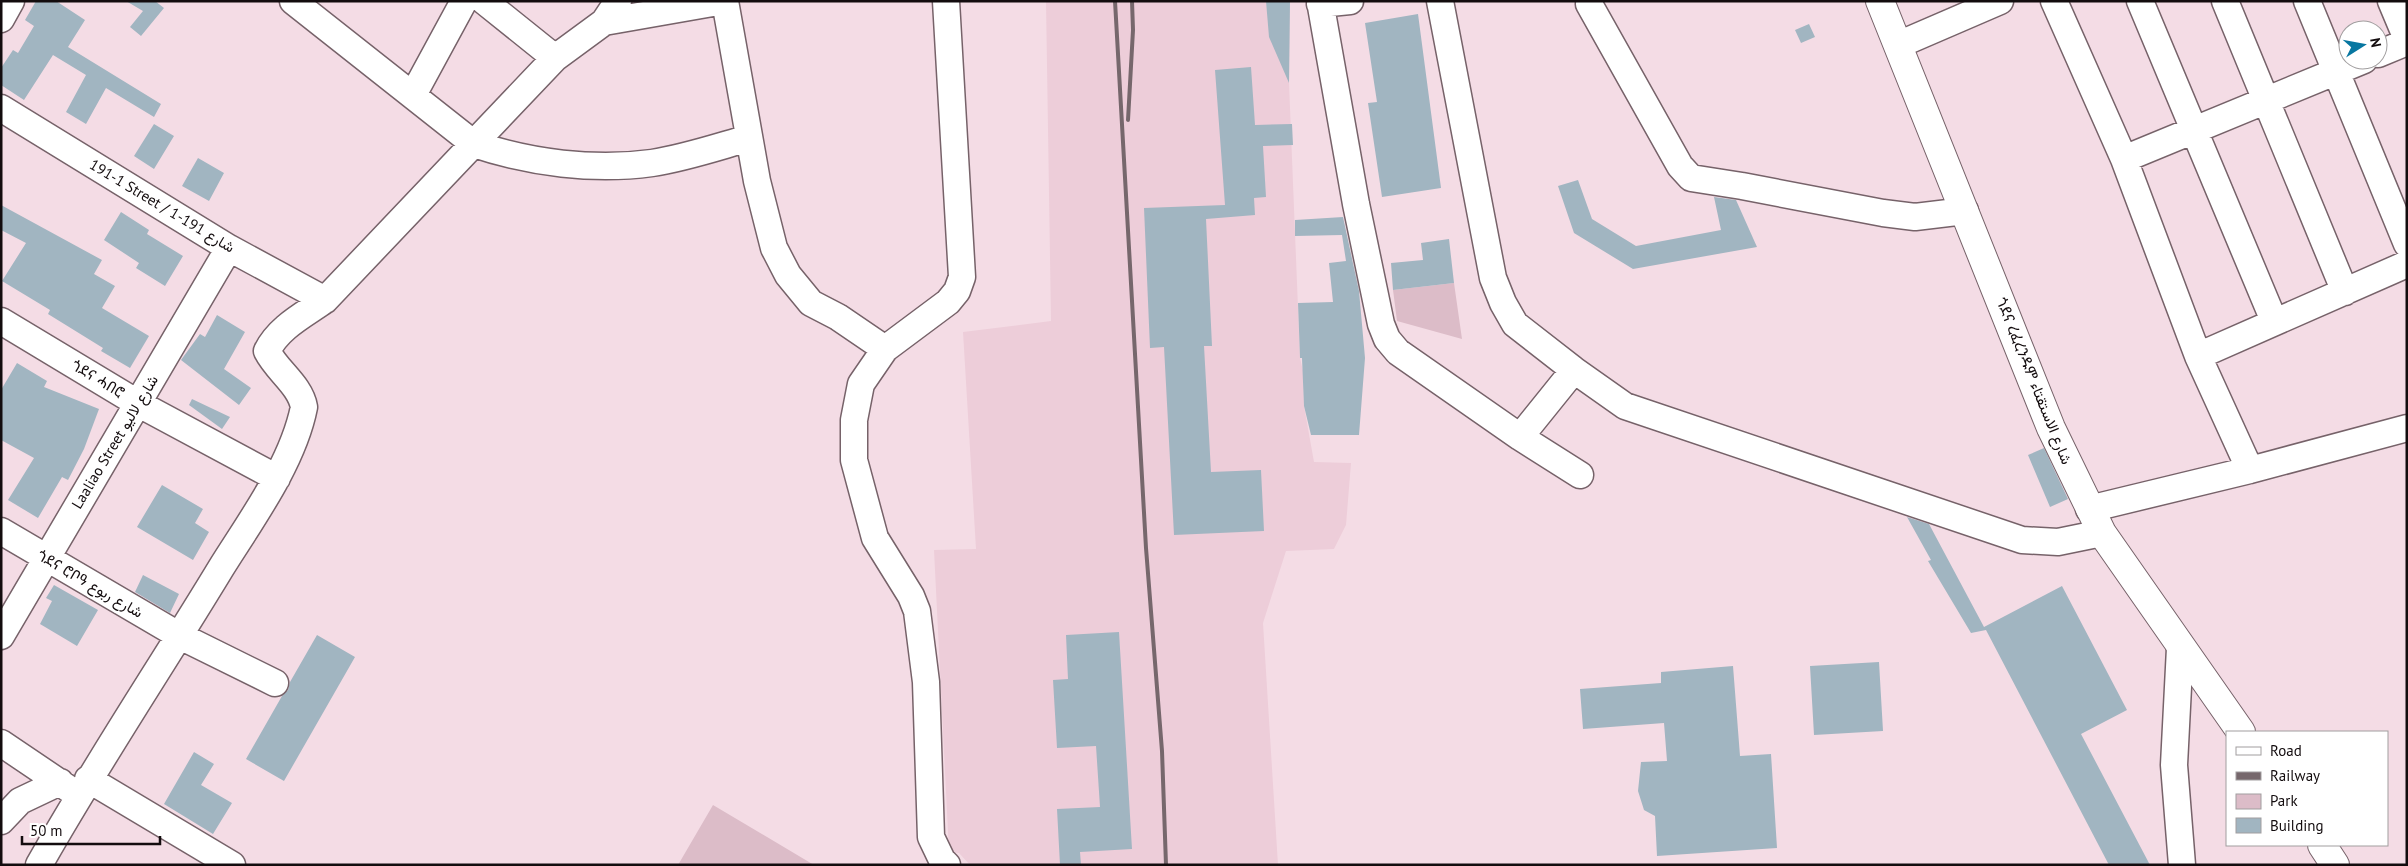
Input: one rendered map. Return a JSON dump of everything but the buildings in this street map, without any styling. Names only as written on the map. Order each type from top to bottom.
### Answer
[{"type":"highway","name":"ጎደና ረፈረንዱም شارع الاستقتاء","points":[[1880,1],[2051,428],[2089,509],[2102,533],[2180,648],[2240,731]]},
{"type":"highway","points":[[2323,846],[2335,865]]},
{"type":"street","points":[[1,19],[11,1]]},
{"type":"street","points":[[293,1],[474,144],[508,156],[612,167],[653,163],[698,153],[749,138]]},
{"type":"street","points":[[413,95],[464,1]]},
{"type":"street","points":[[484,1],[555,58]]},
{"type":"street","points":[[39,865],[76,786],[180,636],[277,478],[302,417],[304,407],[302,397],[267,352],[281,331],[325,300],[555,58],[611,12],[724,1],[757,181],[774,248],[788,275],[811,303],[838,318],[885,349]]},
{"type":"street","points":[[946,1],[962,277],[957,291],[948,302],[885,349],[861,384],[854,420],[854,460],[875,538],[911,596],[917,611],[926,682],[931,837],[942,860],[947,865]]},
{"type":"street","points":[[1350,1],[1320,3],[1356,204],[1381,324],[1387,339],[1398,352],[1520,437],[1580,475]]},
{"type":"street","points":[[1440,1],[1493,278],[1503,303],[1516,324],[1574,370],[1625,406],[2022,540],[2058,542],[2102,533]]},
{"type":"street","points":[[1898,45],[2000,1]]},
{"type":"street","points":[[2054,1],[2124,159],[2198,356],[2250,470]]},
{"type":"street","points":[[2140,1],[2274,321]]},
{"type":"street","points":[[2225,1],[2345,292]]},
{"type":"street","points":[[2307,1],[2407,244]]},
{"type":"street","points":[[2388,49],[2407,40],[2391,1]]},
{"type":"street","points":[[1589,4],[1680,166],[1691,178],[1883,213],[1915,217],[1965,211]]},
{"type":"street","points":[[2124,159],[2337,71]]},
{"type":"street","name":"191-1 Street / شارع 191-1","points":[[1,108],[229,248],[325,300]]},
{"type":"street","name":"Laaliao Street شارع لاليو","points":[[1,636],[229,248]]},
{"type":"street","points":[[2198,356],[2407,264]]},
{"type":"street","name":"ጎደና ሓበሮ","points":[[1,320],[138,404],[277,478]]},
{"type":"street","points":[[1520,437],[1574,370]]},
{"type":"street","points":[[2089,509],[2250,470],[2407,428]]},
{"type":"street","name":"ጎደና ሮቦዓ شارع ربوع","points":[[1,530],[180,636],[275,683]]},
{"type":"street","points":[[2180,648],[2174,765],[2182,865]]},
{"type":"street","points":[[1,743],[76,786],[232,865]]},
{"type":"street","points":[[1,821],[20,801],[76,786]]},
{"type":"shaded area","points":[[1046,1],[1290,1],[1289,83],[1300,358],[1303,371],[1304,406],[1314,462],[1351,463],[1346,525],[1334,549],[1286,551],[1263,623],[1278,865],[970,865],[959,853],[949,852],[934,550],[976,549],[963,332],[1051,321]]},
{"type":"green space","points":[[1454,283],[1462,339],[1397,321],[1393,290]]},
{"type":"green space","points":[[713,805],[814,865],[678,865]]},
{"type":"railway","points":[[1115,1],[1146,548],[1162,751],[1166,865]]},
{"type":"railway","points":[[1128,120],[1133,30],[1132,1]]}]
